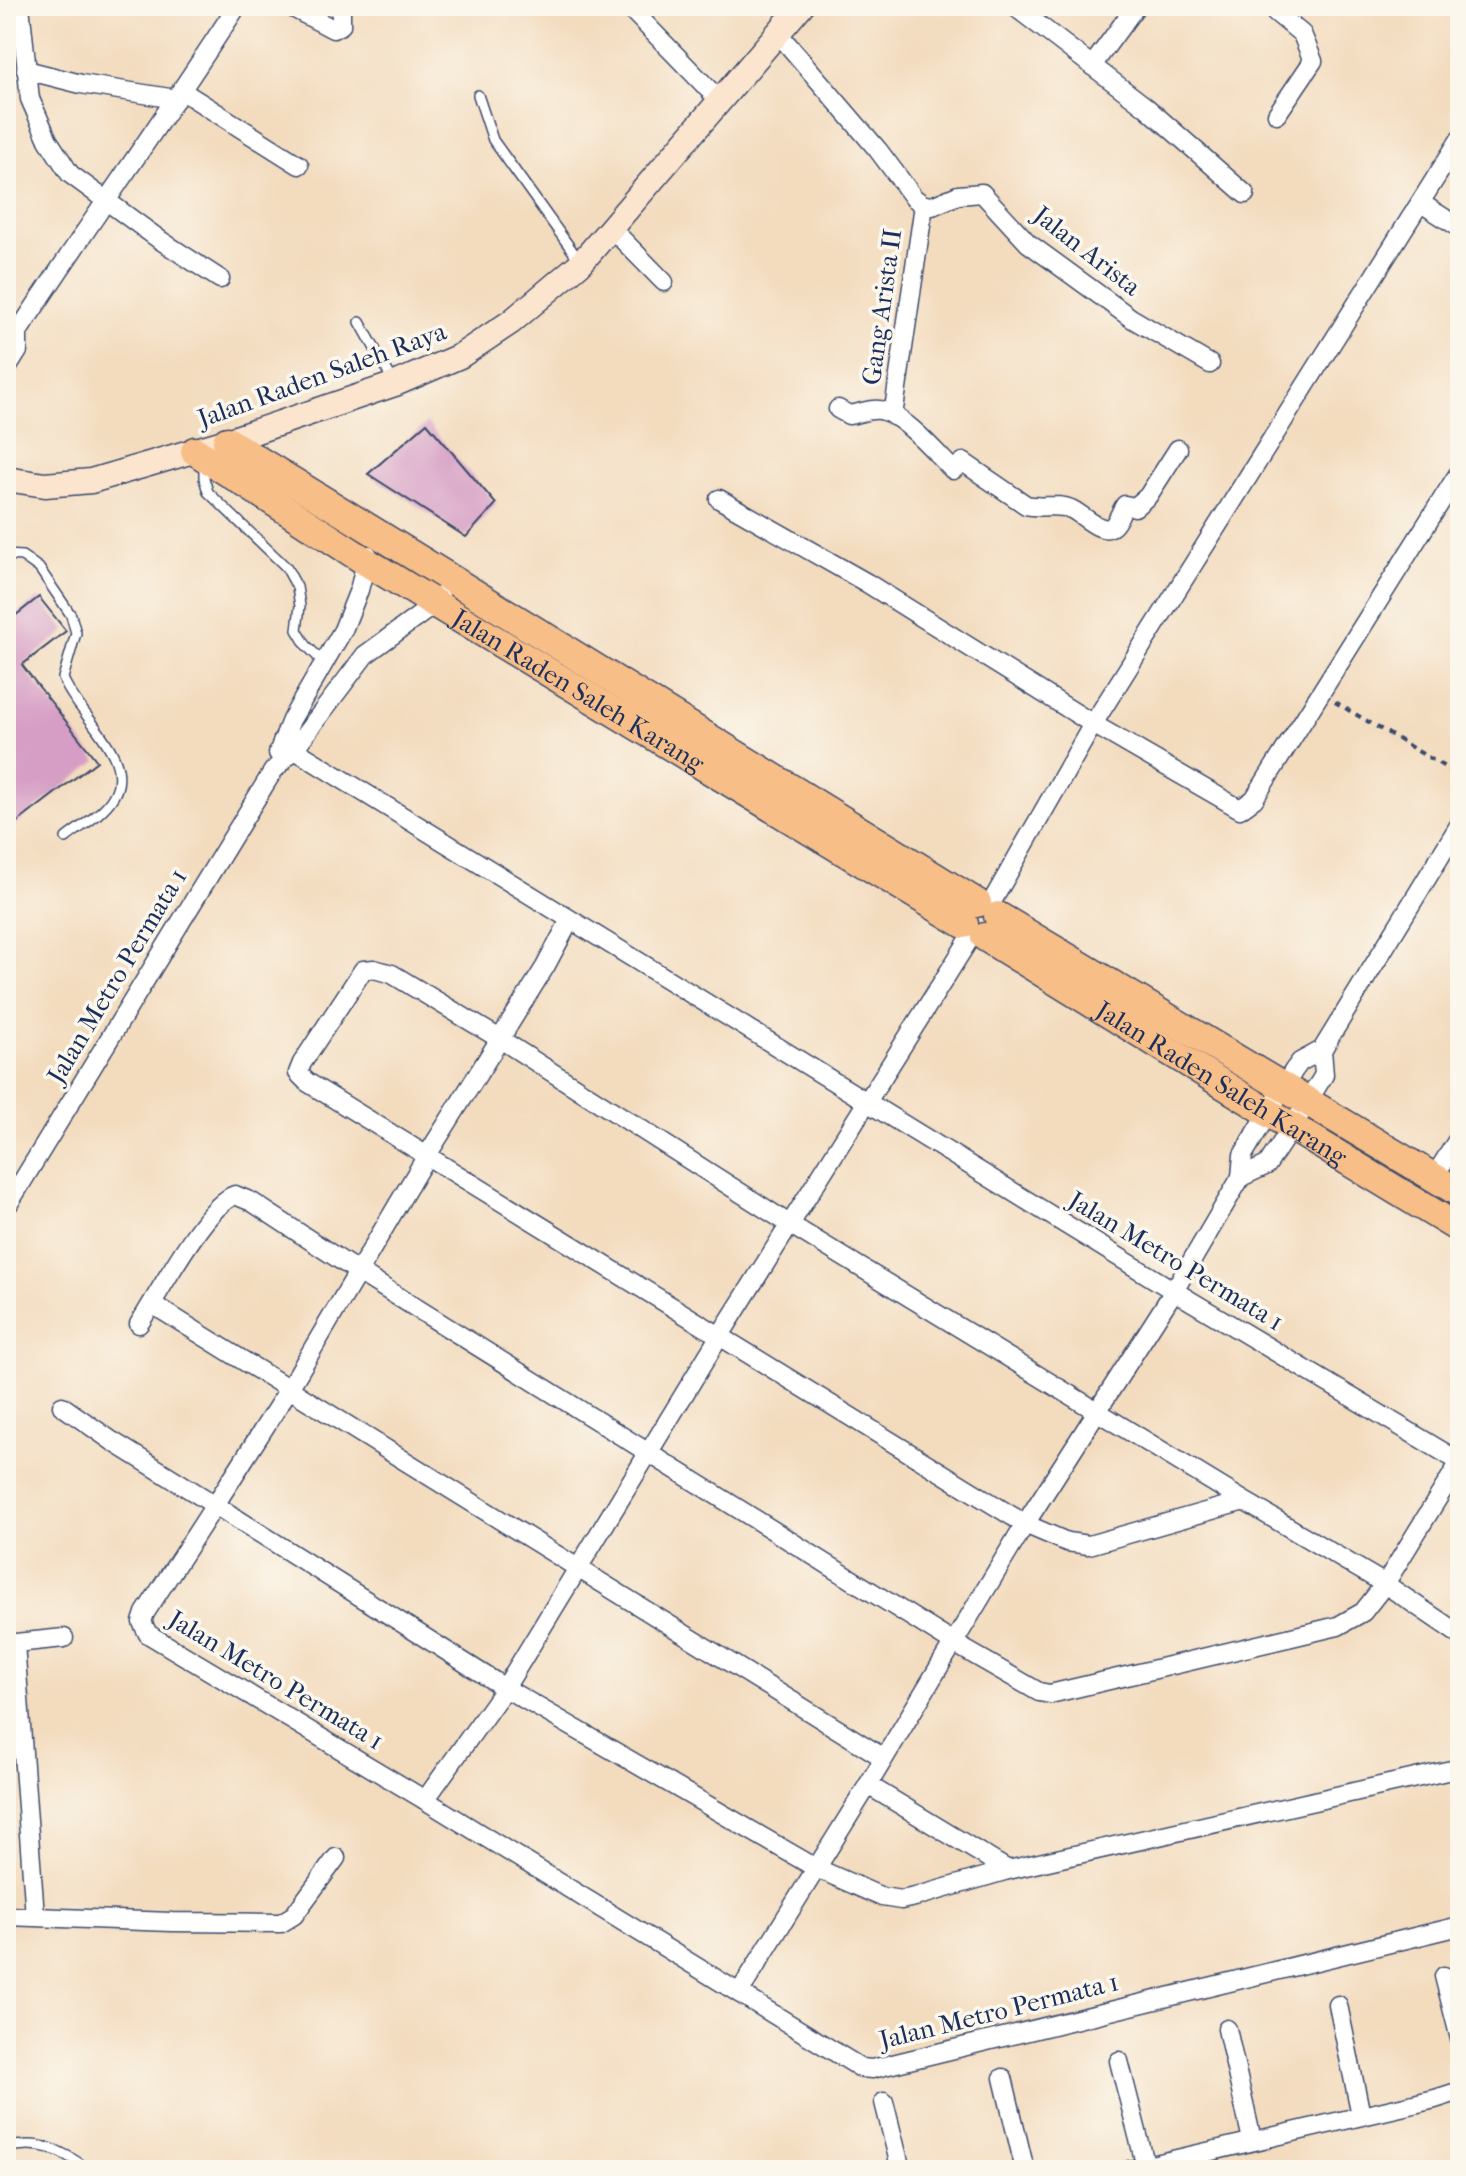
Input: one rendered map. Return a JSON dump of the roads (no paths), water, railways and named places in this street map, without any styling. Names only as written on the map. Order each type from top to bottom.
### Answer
[{"type":"main road","name":"Jalan Raden Saleh Raya","points":[[6,479],[45,485],[91,481],[209,450],[395,384],[460,356],[511,322],[581,263],[801,6]]},
{"type":"main road","name":"Jalan Raden Saleh Karang","points":[[209,450],[981,920],[1280,1120],[1460,1229]]},
{"type":"main road","name":"Jalan Raden Saleh Karang","points":[[981,920],[1296,1094],[1460,1193]]},
{"type":"street","points":[[20,6],[30,99],[48,140],[70,174],[220,279]]},
{"type":"street","points":[[6,370],[18,351],[12,334],[179,95],[237,6]]},
{"type":"street","points":[[289,6],[333,29],[341,25],[341,6]]},
{"type":"street","points":[[628,6],[719,100]]},
{"type":"street","points":[[1014,6],[1146,107],[1245,194]]},
{"type":"street","points":[[1092,66],[1136,6]]},
{"type":"street","points":[[1268,6],[1302,34],[1313,61],[1277,114]]},
{"type":"street","points":[[777,32],[878,150],[914,198],[924,205]]},
{"type":"street","points":[[26,70],[81,84],[179,95],[299,165]]},
{"type":"street","points":[[425,1800],[505,1688],[719,1337],[981,920],[1093,724],[1460,139]]},
{"type":"street","name":"Jalan Arista","points":[[924,205],[932,206],[958,195],[982,193],[1028,243],[1131,318],[1210,364]]},
{"type":"street","points":[[1421,203],[1460,228]]},
{"type":"street","name":"Gang Arista II","points":[[893,416],[924,205]]},
{"type":"street","points":[[611,228],[664,282]]},
{"type":"street","points":[[838,409],[849,415],[883,410],[928,444],[953,470],[963,462],[1026,505],[1071,509],[1098,526],[1108,528],[1112,527],[1125,505],[1135,507],[1148,496],[1178,449]]},
{"type":"street","points":[[719,499],[867,583],[1093,724],[1240,809],[1254,799],[1460,471]]},
{"type":"street","name":"Jalan Metro Permata 1","points":[[288,745],[291,720],[348,616],[372,548]]},
{"type":"street","name":"Jalan Metro Permata 1","points":[[6,1208],[288,745],[365,655],[443,592]]},
{"type":"street","name":"Jalan Metro Permata 1","points":[[139,1324],[204,1222],[224,1199],[235,1195],[252,1202],[357,1271],[952,1642],[1039,1692],[1050,1694],[1338,1626],[1363,1612],[1385,1584],[1460,1462],[1174,1291],[288,745]]},
{"type":"street","points":[[1241,1177],[1267,1165],[1280,1120],[1296,1094],[1300,1062],[1322,1050],[1460,824]]},
{"type":"street","name":"Jalan Metro Permata 1","points":[[570,920],[545,967],[426,1157],[289,1389],[145,1613],[142,1622],[144,1629],[156,1640],[425,1800],[848,2062],[872,2069],[1460,1926]]},
{"type":"street","points":[[1244,1501],[1089,1545],[1067,1542],[1025,1524],[301,1078],[298,1073],[302,1063],[360,973],[367,968],[392,974],[500,1039],[791,1225],[1385,1584],[1460,1635]]},
{"type":"street","points":[[739,1993],[1025,1524],[1174,1291],[1241,1177],[1243,1155],[1280,1120],[1296,1094],[1324,1075],[1322,1050]]},
{"type":"street","points":[[1434,1177],[1460,1136]]},
{"type":"street","points":[[152,1304],[884,1758]]},
{"type":"street","points":[[62,1406],[112,1441],[505,1688],[816,1868],[882,1897],[901,1900],[1008,1870],[1459,1767]]},
{"type":"street","points":[[35,1916],[10,1644],[64,1638]]},
{"type":"street","points":[[868,1785],[1008,1870]]},
{"type":"street","points":[[6,1916],[281,1923],[294,1915],[336,1858]]},
{"type":"street","points":[[1444,1976],[1460,2039]]},
{"type":"street","points":[[1338,2005],[1361,2115]]},
{"type":"street","points":[[1227,2029],[1252,2140]]},
{"type":"street","points":[[1119,2061],[1138,2169],[1460,2091]]},
{"type":"street","points":[[1003,2078],[1025,2170]]},
{"type":"street","points":[[884,2102],[901,2170]]},
{"type":"lane","points":[[478,95],[493,140],[581,263]]},
{"type":"lane","points":[[360,322],[395,384]]},
{"type":"lane","points":[[209,450],[204,478],[208,492],[286,567],[297,587],[300,606],[297,630],[306,645],[324,663]]},
{"type":"lane","points":[[6,555],[22,556],[39,568],[71,615],[76,633],[63,678],[113,754],[121,772],[113,798],[66,838]]},
{"type":"lane","points":[[6,2148],[40,2144],[72,2157],[89,2170]]}]
